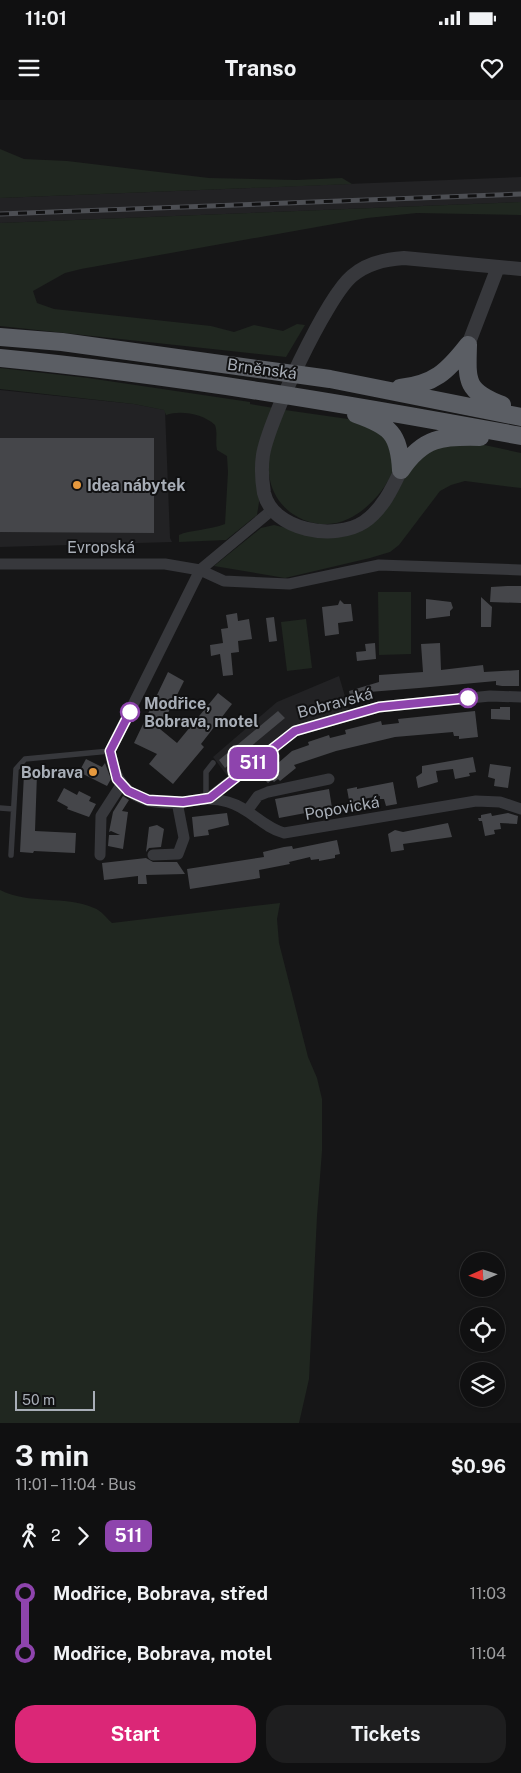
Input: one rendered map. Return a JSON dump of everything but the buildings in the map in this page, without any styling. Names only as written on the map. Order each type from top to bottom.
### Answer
[{"type":"highway","name":"Brněnská","points":[[0,337],[62,342],[330,379],[521,417]]},
{"type":"highway","points":[[387,390],[430,382],[446,369],[468,345]]},
{"type":"highway","points":[[468,345],[467,375],[472,389],[485,399],[521,412]]},
{"type":"highway","name":"Brněnská","points":[[0,358],[116,370],[318,399],[521,437]]},
{"type":"highway","points":[[318,399],[370,419],[391,432],[398,443],[401,470]]},
{"type":"highway","points":[[401,470],[417,450],[437,439],[457,436],[521,437]]},
{"type":"street","points":[[401,470],[389,494],[375,512],[362,524],[349,529],[310,529],[284,520],[272,510],[265,496],[261,473],[263,456],[270,430],[321,321],[350,278],[365,267],[397,258],[521,269]]},
{"type":"street","points":[[468,345],[498,267]]},
{"type":"street","points":[[100,855],[101,816],[121,785],[113,770],[110,751],[200,570],[272,510]]},
{"type":"street","name":"Evropská","points":[[0,564],[165,564],[200,570]]},
{"type":"street","points":[[200,570],[224,581],[289,584],[379,565],[521,570]]},
{"type":"street","name":"Bobravská","points":[[208,798],[295,731],[379,707],[490,696],[521,697]]},
{"type":"street","points":[[247,811],[258,796],[268,792],[329,779]]},
{"type":"street","name":"Popovická","points":[[121,785],[148,800],[177,802],[208,798],[235,804],[271,829],[290,833],[476,801],[500,802],[521,809]]},
{"type":"street","points":[[153,855],[178,854],[184,838],[177,802]]},
{"type":"lane","points":[[11,855],[16,769],[25,759],[110,751]]},
{"type":"lane","points":[[208,798],[206,772],[213,763]]},
{"type":"lane","points":[[0,808],[13,809]]},
{"type":"shaded area","points":[[0,149],[24,159],[67,161],[209,178],[296,180],[342,178],[352,184],[0,198]]},
{"type":"shaded area","points":[[521,177],[521,202],[0,223],[0,198]]},
{"type":"shaded area","points":[[521,202],[521,215],[417,213],[367,218],[81,269],[65,273],[33,291],[37,303],[54,309],[211,326],[234,332],[254,325],[283,331],[297,324],[305,325],[286,357],[0,326],[0,223]]},
{"type":"shaded area","points":[[0,368],[88,378],[250,402],[250,404],[274,408],[257,515],[226,540],[179,542],[179,535],[183,533],[225,524],[227,456],[217,450],[215,425],[204,418],[192,414],[178,413],[166,415],[164,410],[134,404],[0,389]]},
{"type":"shaded area","points":[[0,390],[134,404],[165,410],[170,538],[172,542],[0,547]]},
{"type":"shaded area","points":[[285,410],[369,422],[389,436],[394,469],[376,498],[363,510],[348,519],[324,524],[300,518],[281,503],[274,492],[270,480],[269,462],[275,435]]},
{"type":"shaded area","points":[[475,443],[521,453],[521,488],[465,481],[451,485],[440,491],[399,545],[390,552],[370,558],[285,578],[214,566],[261,528],[274,525],[327,538],[394,498],[409,470],[429,448]]},
{"type":"shaded area","points":[[378,592],[411,592],[411,654],[379,655]]},
{"type":"shaded area","points":[[306,619],[312,668],[287,671],[281,622]]},
{"type":"shaded area","points":[[339,676],[349,710],[297,726],[229,778],[213,757],[277,702]]},
{"type":"shaded area","points":[[0,890],[11,895],[83,904],[99,911],[112,923],[280,903],[277,919],[279,943],[308,1057],[317,1078],[322,1099],[322,1151],[309,1379],[299,1423],[0,1423]]},
{"type":"railway","points":[[0,214],[521,194]]},
{"type":"bus line","name":"511","points":[[130,712],[110,751],[113,770],[117,779],[128,791],[140,797],[157,802],[172,803],[210,798],[295,731],[379,707],[468,698]]},
{"type":"place","name":"Idea nábytek","points":[[77,485]]},
{"type":"place","name":"Modřice, Bobrava, motel","points":[[130,712]]},
{"type":"place","name":"Bobrava","points":[[93,772]]}]
